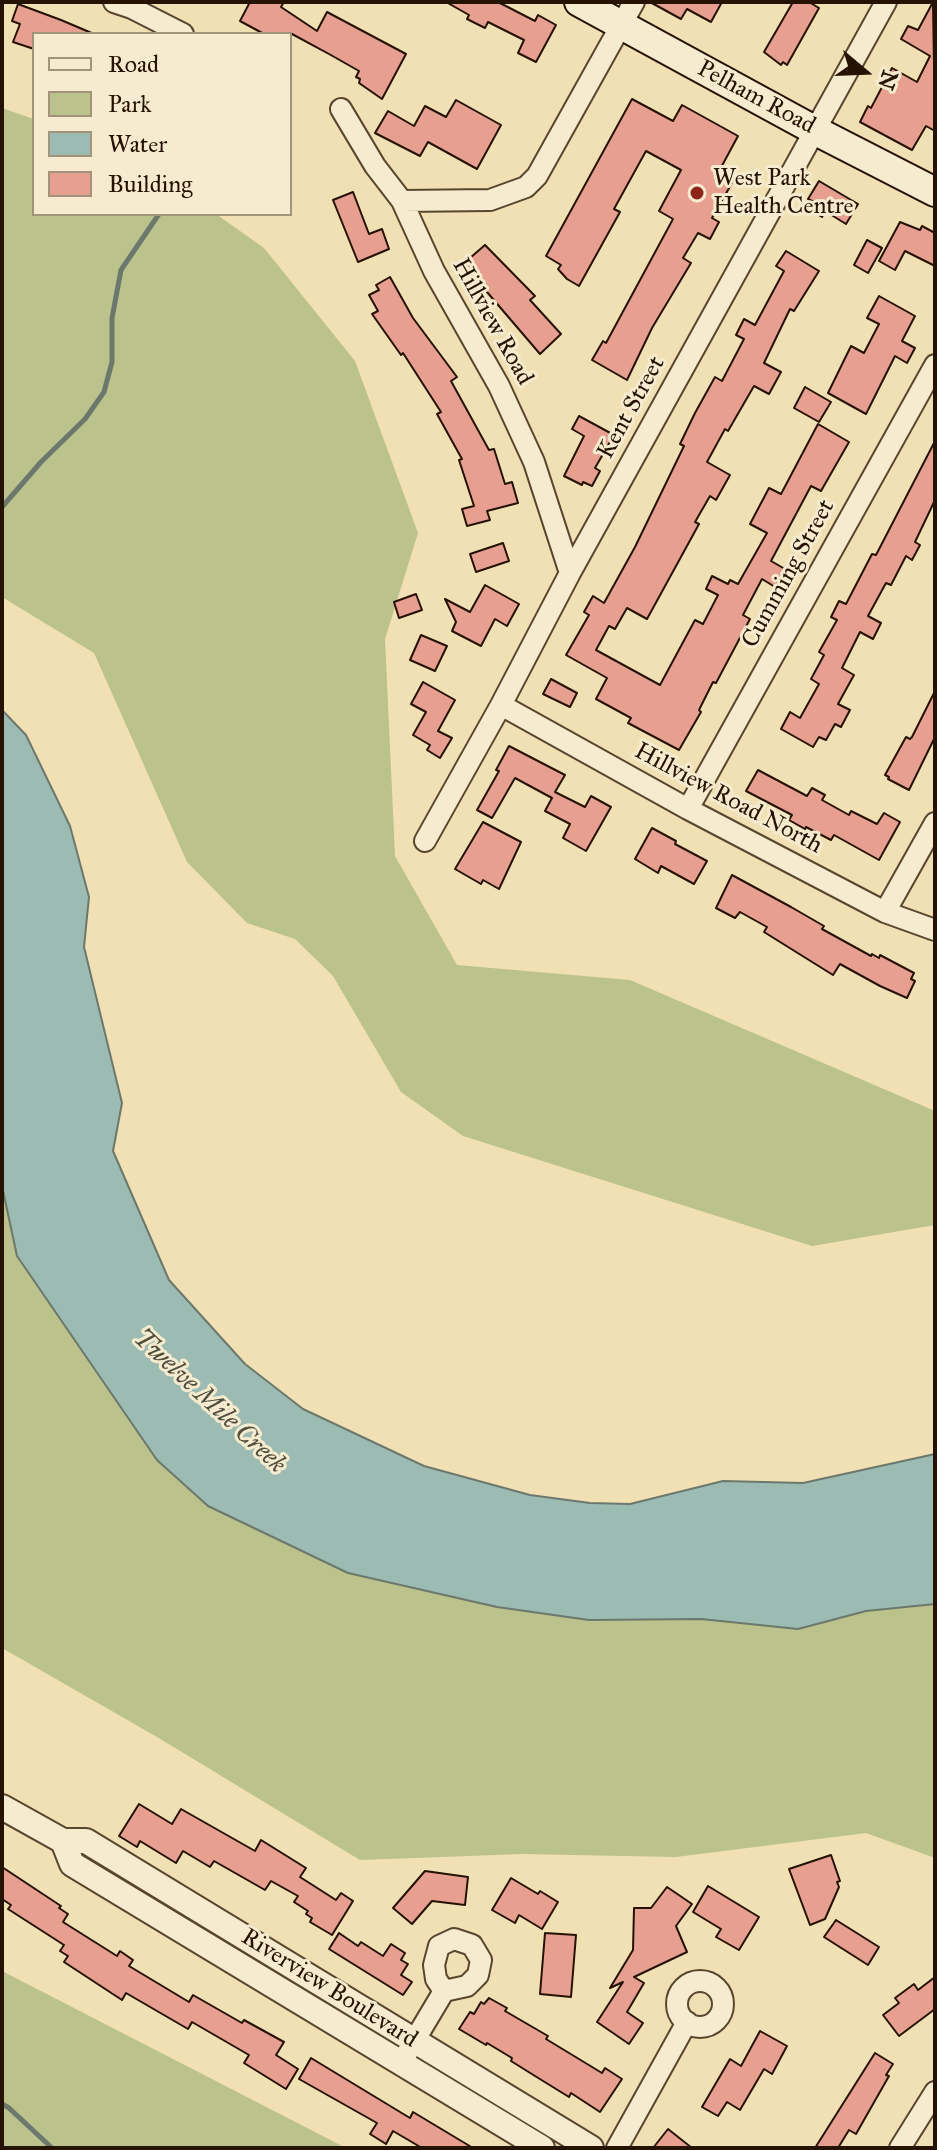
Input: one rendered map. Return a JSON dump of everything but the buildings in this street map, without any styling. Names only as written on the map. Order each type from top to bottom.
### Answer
[{"type":"main road","name":"Pelham Road","points":[[579,2],[627,14],[816,131],[935,192]]},
{"type":"street","name":"Kent Street","points":[[425,841],[886,2]]},
{"type":"street","points":[[127,4],[179,32]]},
{"type":"street","points":[[402,201],[490,200],[526,187],[537,176],[627,14]]},
{"type":"street","name":"Hillview Road","points":[[341,109],[375,166],[402,201],[434,271],[499,386],[534,462],[570,573]]},
{"type":"street","name":"Cumming Street","points":[[688,809],[935,365]]},
{"type":"street","name":"Hillview Road North","points":[[501,705],[688,809],[885,912],[935,930]]},
{"type":"street","points":[[885,912],[935,823]]},
{"type":"street","name":"Riverview Boulevard","points":[[2,1807],[63,1841],[86,1841],[591,2148]]},
{"type":"street","name":"Riverview Boulevard","points":[[63,1841],[72,1864],[542,2148]]},
{"type":"street","points":[[193,1937],[207,1914]]},
{"type":"street","points":[[401,2063],[444,1991]]},
{"type":"street","points":[[617,2148],[687,2022]]},
{"type":"street","points":[[900,2148],[935,2092]]},
{"type":"green space","points":[[2,108],[32,118],[32,216],[219,216],[264,248],[355,361],[418,533],[385,639],[395,856],[457,965],[630,980],[935,1111],[935,1225],[812,1246],[463,1136],[401,1092],[333,976],[295,939],[247,923],[187,862],[94,653],[2,597]]},
{"type":"green space","points":[[2,1186],[17,1256],[208,1506],[348,1573],[497,1607],[589,1620],[701,1619],[798,1629],[866,1611],[935,1604],[935,1858],[866,1833],[676,1857],[522,1854],[360,1860],[2,1648]]},
{"type":"green space","points":[[2,1971],[346,2148],[2,2148]]},
{"type":"water","name":"Twelve Mile Creek","points":[[2,710],[26,735],[70,826],[89,897],[84,947],[122,1103],[113,1151],[169,1280],[245,1364],[303,1409],[424,1466],[530,1495],[590,1503],[630,1504],[723,1481],[803,1483],[935,1454],[935,1604],[866,1611],[798,1629],[701,1619],[589,1620],[497,1607],[348,1573],[208,1506],[157,1460],[17,1256],[2,1186]]},
{"type":"waterway","points":[[2,507],[41,462],[85,419],[104,392],[112,362],[112,318],[121,270],[158,216]]},
{"type":"waterway","points":[[2,2104],[52,2148]]},
{"type":"place","name":"West Park Health Centre","points":[[697,193]]}]
